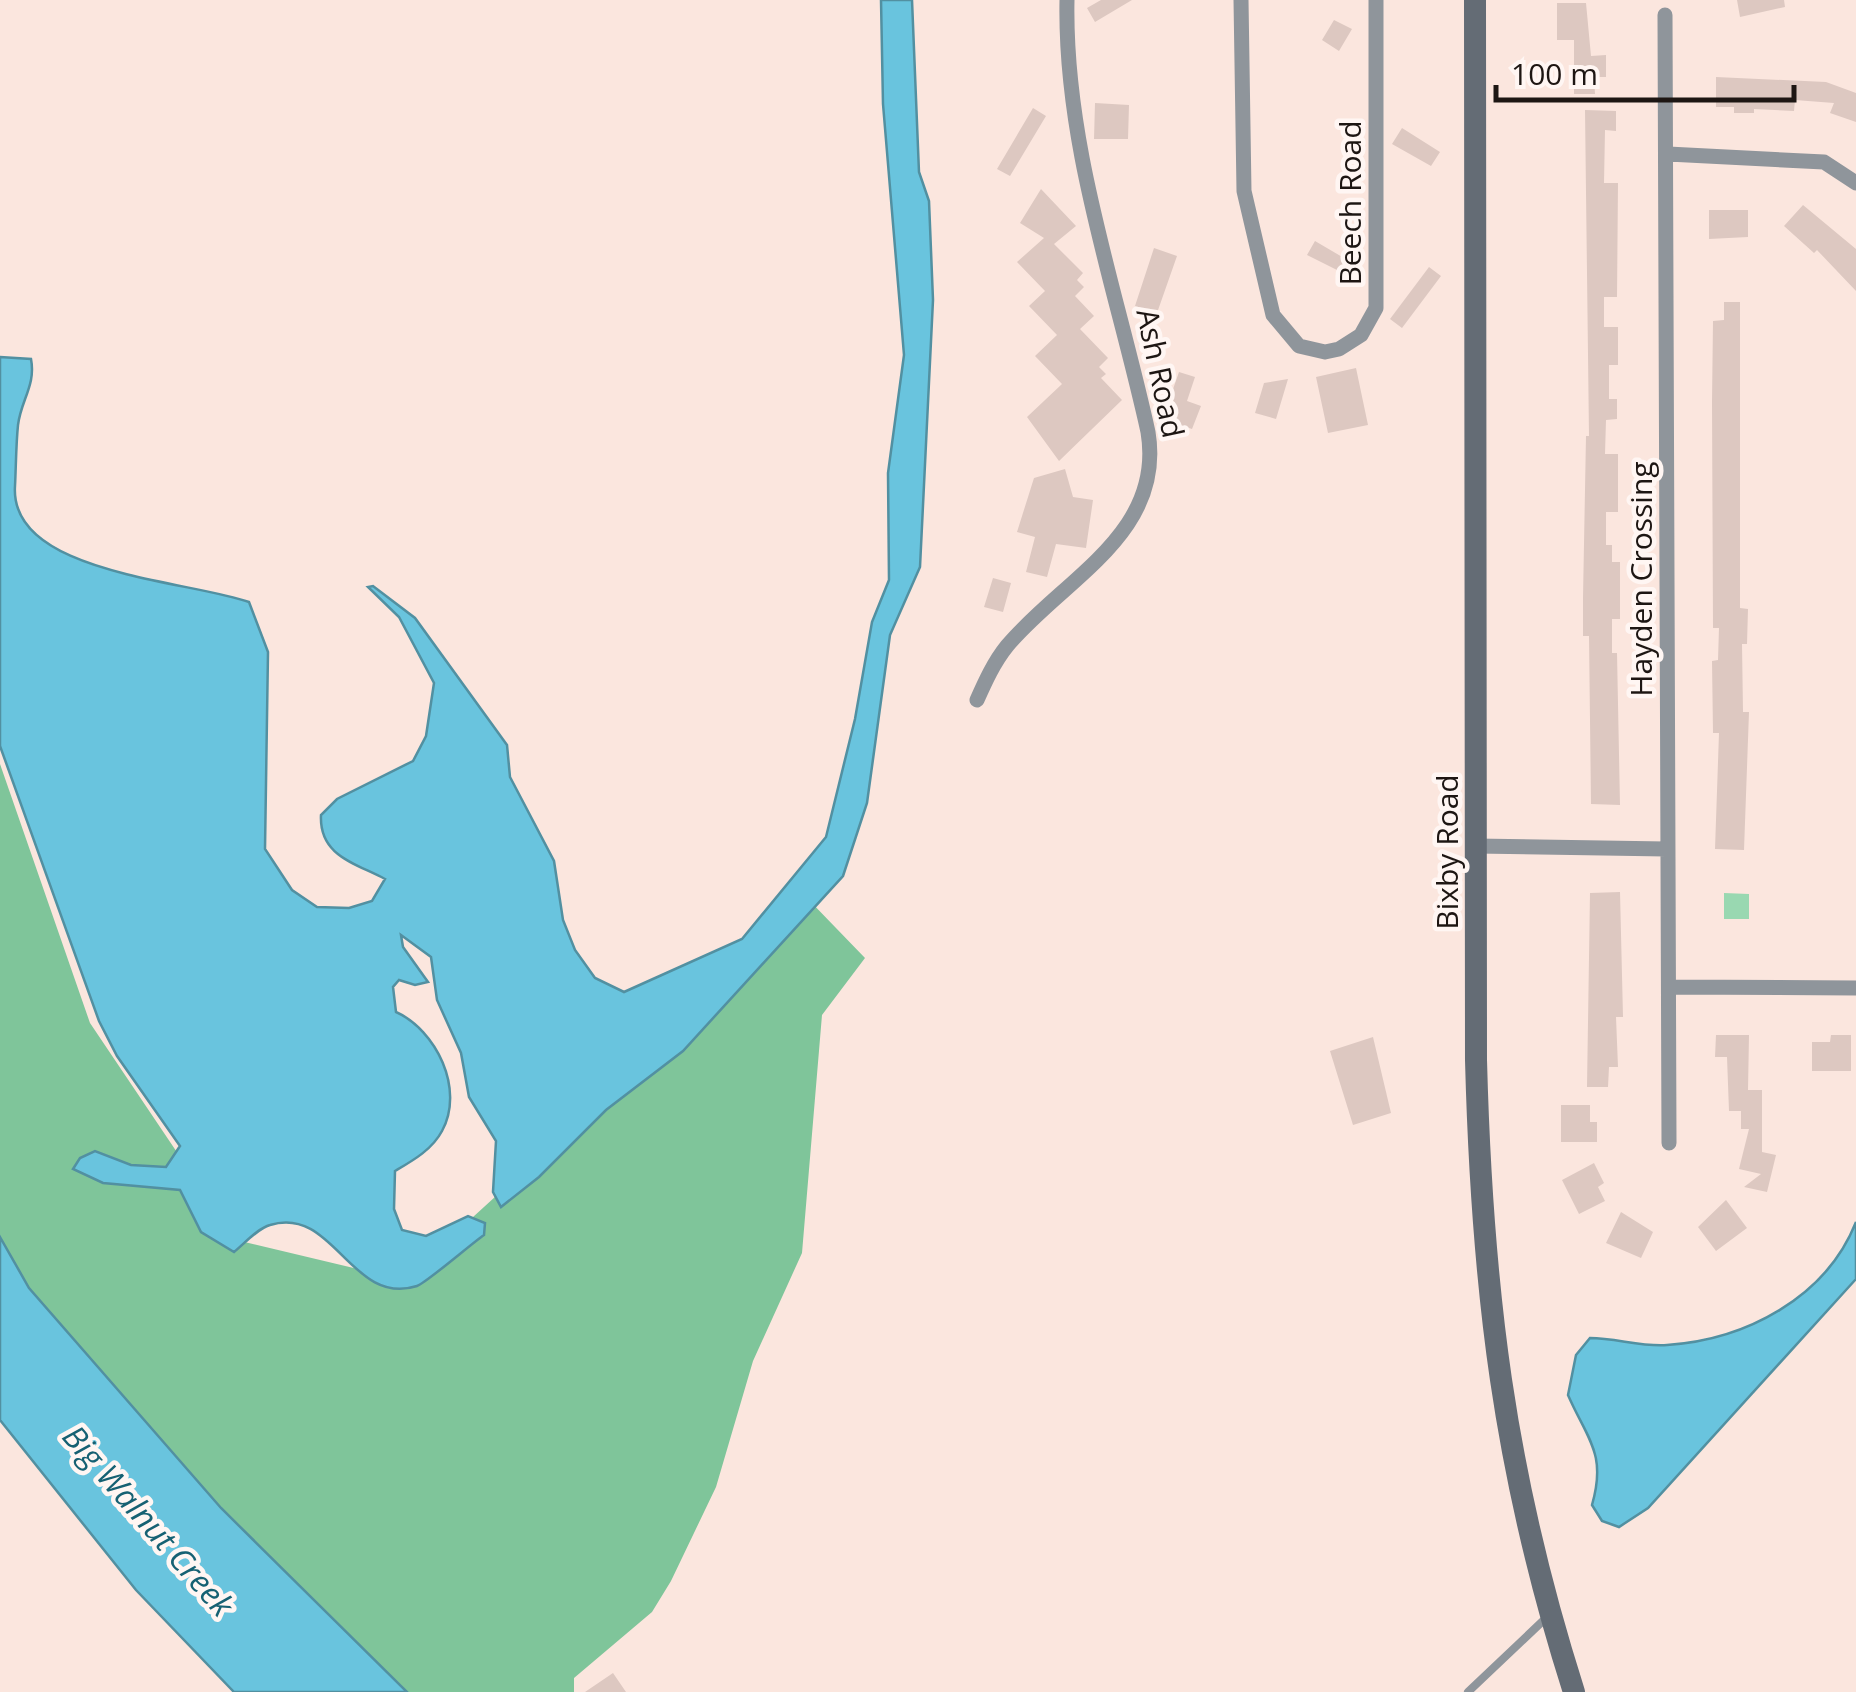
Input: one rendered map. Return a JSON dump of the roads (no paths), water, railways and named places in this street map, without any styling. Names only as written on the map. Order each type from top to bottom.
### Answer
[{"type":"street","name":"Ash Road","points":[[977,700],[1007,646],[1110,548],[1142,506],[1150,469],[1148,432],[1075,123],[1066,47],[1067,0]]},
{"type":"street","name":"Beech Road","points":[[1242,0],[1244,191],[1273,315],[1299,346],[1326,352],[1340,349],[1361,335],[1376,308],[1376,0]]},
{"type":"street","name":"Bixby Road","points":[[1474,0],[1478,1114],[1488,1301],[1508,1440],[1549,1615],[1574,1692]]},
{"type":"street","name":"Hayden Crossing","points":[[1665,14],[1669,1143]]},
{"type":"street","points":[[1668,154],[1824,162],[1856,183]]},
{"type":"street","points":[[1476,846],[1666,849]]},
{"type":"street","points":[[1669,987],[1856,988]]},
{"type":"lane","points":[[1468,1692],[1549,1615]]},
{"type":"water","points":[[881,0],[912,0],[919,172],[929,201],[933,300],[920,567],[890,635],[867,803],[843,876],[683,1051],[606,1110],[539,1177],[501,1207],[493,1192],[496,1141],[469,1097],[461,1053],[437,1000],[431,957],[401,935],[403,947],[428,982],[415,985],[399,980],[393,987],[396,1012],[423,1032],[434,1046],[443,1063],[450,1097],[448,1115],[438,1138],[395,1171],[394,1209],[402,1230],[426,1236],[468,1216],[485,1223],[484,1235],[417,1286],[394,1289],[375,1283],[311,1229],[292,1223],[265,1227],[234,1252],[201,1232],[180,1190],[103,1183],[73,1169],[80,1158],[95,1151],[131,1165],[166,1167],[180,1146],[117,1056],[99,1021],[0,746],[0,357],[31,359],[32,377],[18,425],[15,486],[21,515],[40,538],[70,556],[106,569],[249,602],[268,652],[265,849],[292,890],[317,907],[349,908],[372,901],[385,879],[332,849],[322,829],[321,815],[337,799],[413,761],[426,736],[434,683],[399,617],[368,587],[373,586],[415,618],[507,745],[510,777],[554,861],[563,920],[575,950],[595,978],[624,992],[742,939],[826,837],[855,719],[872,622],[889,580],[888,473],[904,355],[883,104]]},
{"type":"water","points":[[1856,1222],[1856,1279],[1648,1508],[1619,1527],[1602,1521],[1592,1505],[1597,1472],[1593,1447],[1568,1395],[1576,1355],[1590,1338],[1667,1345],[1725,1334],[1753,1324],[1804,1293],[1825,1273]]},
{"type":"water","name":"Big Walnut Creek","points":[[0,1237],[29,1288],[221,1508],[407,1692],[234,1692],[136,1590],[0,1420]]}]
